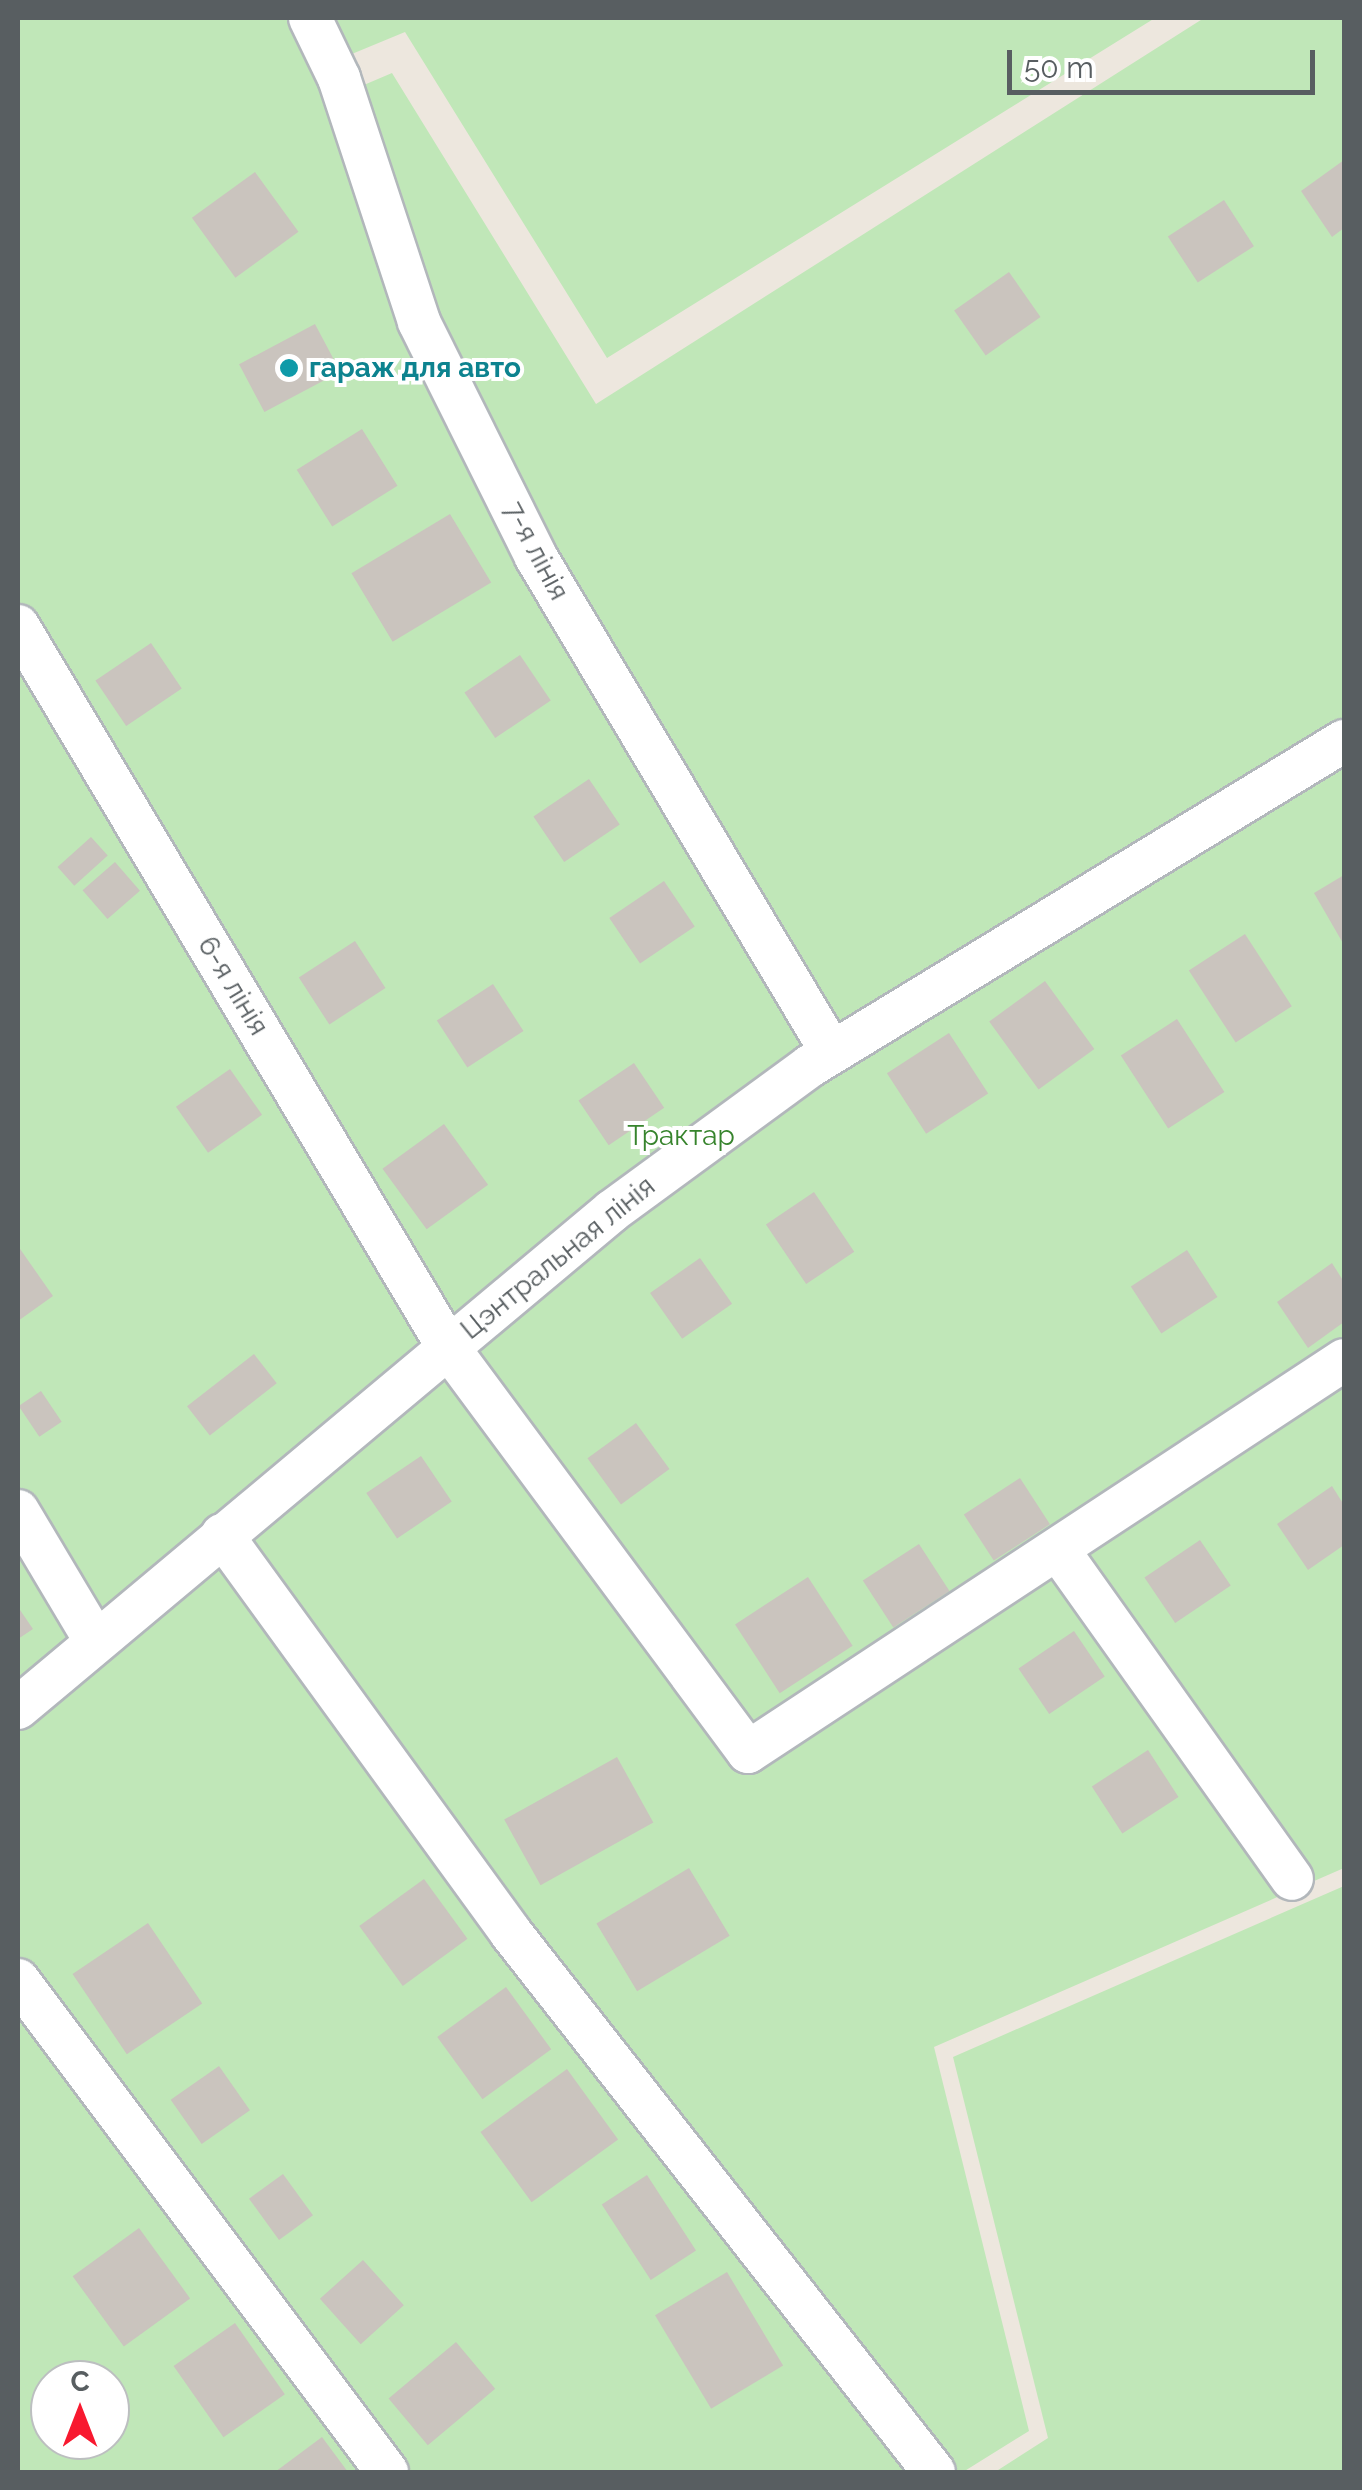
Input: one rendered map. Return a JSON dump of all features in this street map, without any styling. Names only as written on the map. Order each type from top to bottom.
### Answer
[{"type":"street","name":"7-я лінія","points":[[310,18],[339,78],[419,322],[536,558],[831,1051]]},
{"type":"street","name":"6-я лінія","points":[[18,626],[448,1347],[748,1752],[1059,1550]]},
{"type":"street","name":"Цэнтральная лінія","points":[[18,1708],[612,1211],[831,1051],[1344,742]]},
{"type":"street","points":[[1292,1879],[1059,1550],[1344,1360]]},
{"type":"street","points":[[18,1511],[96,1640]]},
{"type":"street","points":[[222,1535],[511,1933],[934,2472]]},
{"type":"street","points":[[18,1980],[387,2472]]},
{"type":"green space","name":"Трактар","points":[[18,18],[292,18],[331,99],[392,73],[596,404],[1204,18],[1344,18],[1344,1868],[934,2047],[1029,2431],[963,2472],[18,2472]]},
{"type":"green space","points":[[329,18],[1155,18],[607,358],[405,32],[347,56]]},
{"type":"green space","points":[[1344,1886],[1344,2472],[995,2472],[1048,2438],[953,2057]]},
{"type":"building","points":[[1344,160],[1344,228],[1332,237],[1301,191]]},
{"type":"building","points":[[255,172],[298,232],[235,278],[192,218]]},
{"type":"building","points":[[1224,200],[1254,246],[1198,283],[1168,236]]},
{"type":"building","points":[[1009,272],[1041,317],[986,355],[954,310]]},
{"type":"building","name":"гараж для авто","points":[[315,324],[340,372],[264,412],[239,364]]},
{"type":"building","points":[[362,429],[398,486],[332,527],[297,470]]},
{"type":"building","points":[[450,514],[491,583],[393,642],[351,573]]},
{"type":"building","points":[[151,643],[182,689],[126,726],[95,680]]},
{"type":"building","points":[[520,655],[551,701],[495,738],[464,692]]},
{"type":"building","points":[[589,779],[620,825],[564,862],[533,816]]},
{"type":"building","points":[[91,837],[108,856],[74,886],[58,867]]},
{"type":"building","points":[[115,862],[140,891],[107,919],[83,890]]},
{"type":"building","points":[[1344,875],[1344,945],[1314,893]]},
{"type":"building","points":[[664,881],[695,927],[640,964],[609,918]]},
{"type":"building","points":[[1245,934],[1292,1006],[1236,1043],[1189,970]]},
{"type":"building","points":[[355,941],[385,988],[329,1024],[299,977]]},
{"type":"building","points":[[1045,981],[1094,1049],[1039,1090],[989,1022]]},
{"type":"building","points":[[493,984],[523,1031],[467,1067],[437,1020]]},
{"type":"building","points":[[1177,1019],[1224,1092],[1168,1128],[1121,1055]]},
{"type":"building","points":[[949,1033],[988,1093],[926,1134],[887,1073]]},
{"type":"building","points":[[634,1063],[664,1108],[609,1145],[578,1100]]},
{"type":"building","points":[[230,1069],[262,1115],[208,1153],[176,1107]]},
{"type":"building","points":[[444,1124],[488,1185],[427,1229],[383,1169]]},
{"type":"building","points":[[814,1192],[854,1252],[806,1284],[766,1224]]},
{"type":"building","points":[[18,1246],[53,1296],[18,1321]]},
{"type":"building","points":[[1187,1250],[1217,1297],[1161,1333],[1131,1286]]},
{"type":"building","points":[[700,1258],[732,1304],[682,1339],[650,1293]]},
{"type":"building","points":[[1332,1263],[1344,1282],[1344,1322],[1308,1348],[1277,1302]]},
{"type":"building","points":[[254,1354],[277,1383],[210,1435],[187,1406]]},
{"type":"building","points":[[41,1391],[62,1422],[39,1437],[19,1406]]},
{"type":"building","points":[[636,1423],[670,1469],[621,1504],[587,1458]]},
{"type":"building","points":[[421,1456],[452,1502],[397,1539],[366,1493]]},
{"type":"building","points":[[1020,1478],[1050,1524],[994,1561],[964,1514]]},
{"type":"building","points":[[1332,1486],[1344,1505],[1344,1545],[1308,1570],[1277,1524]]},
{"type":"building","points":[[1200,1540],[1231,1586],[1175,1623],[1144,1577]]},
{"type":"building","points":[[919,1544],[949,1591],[893,1627],[863,1580]]},
{"type":"building","points":[[808,1577],[853,1646],[780,1693],[735,1624]]},
{"type":"building","points":[[18,1607],[33,1629],[18,1639]]},
{"type":"building","points":[[1074,1631],[1105,1677],[1049,1714],[1018,1668]]},
{"type":"building","points":[[1148,1750],[1178,1797],[1122,1833],[1092,1786]]},
{"type":"building","points":[[617,1757],[653,1823],[541,1885],[504,1820]]},
{"type":"building","points":[[689,1868],[730,1936],[637,1991],[596,1924]]},
{"type":"building","points":[[424,1879],[467,1939],[403,1986],[359,1926]]},
{"type":"building","points":[[148,1923],[202,2003],[127,2054],[73,1974]]},
{"type":"building","points":[[506,1987],[551,2049],[482,2099],[437,2037]]},
{"type":"building","points":[[219,2066],[250,2110],[202,2144],[171,2100]]},
{"type":"building","points":[[567,2069],[618,2139],[532,2202],[480,2132]]},
{"type":"building","points":[[283,2174],[313,2215],[279,2240],[249,2199]]},
{"type":"building","points":[[647,2175],[696,2250],[651,2280],[602,2204]]},
{"type":"building","points":[[139,2228],[190,2298],[124,2347],[73,2276]]},
{"type":"building","points":[[363,2260],[404,2305],[361,2344],[320,2299]]},
{"type":"building","points":[[727,2272],[783,2365],[711,2409],[655,2315]]},
{"type":"building","points":[[235,2323],[285,2394],[223,2437],[174,2366]]},
{"type":"building","points":[[456,2342],[495,2389],[428,2445],[389,2399]]},
{"type":"building","points":[[322,2437],[348,2472],[275,2472]]},
{"type":"place","name":"гараж для авто","points":[[289,368]]}]
